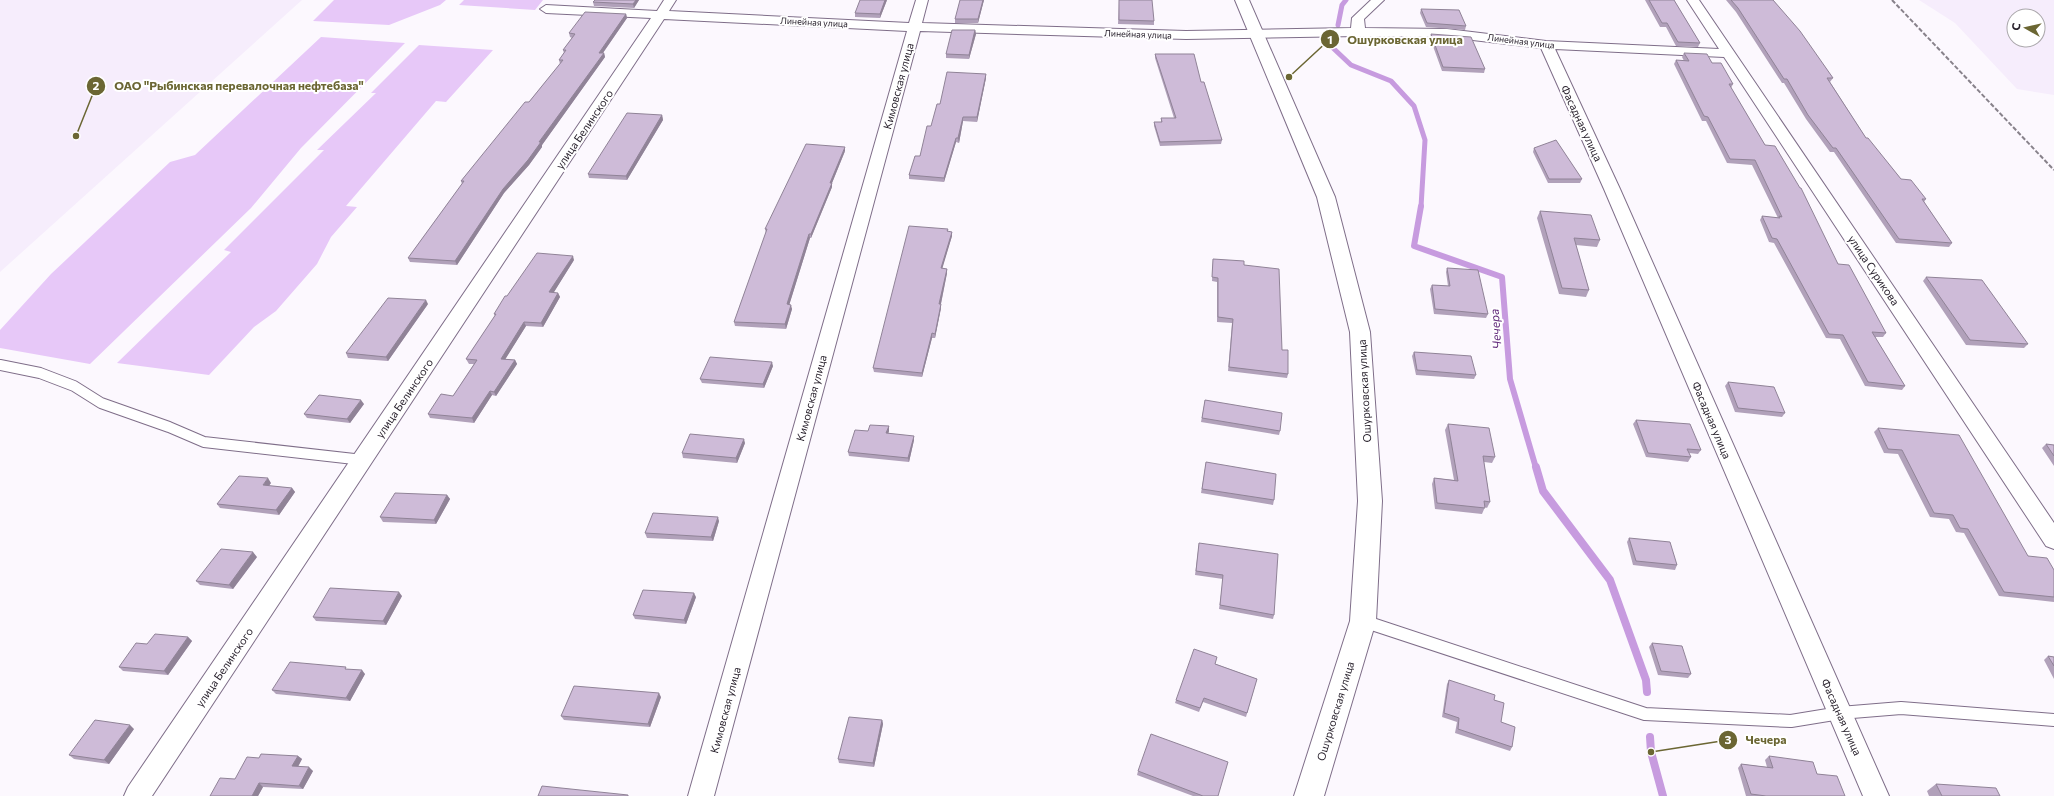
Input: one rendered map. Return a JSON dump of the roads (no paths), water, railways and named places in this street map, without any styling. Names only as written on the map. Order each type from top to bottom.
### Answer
[{"type":"street","name":"Кимовская улица","points":[[702,796],[922,0]]},
{"type":"street","name":"Ошурковская улица","points":[[1242,0],[1326,197],[1360,332],[1370,501],[1363,621],[1308,796]]},
{"type":"street","points":[[1358,32],[1358,18],[1378,0]]},
{"type":"street","name":"улица Сурикова","points":[[1693,0],[2054,540]]},
{"type":"street","name":"Линейная улица","points":[[546,9],[665,7],[914,27],[1186,35],[1358,32],[1447,33],[1546,45],[1729,53]]},
{"type":"street","name":"улица Белинского","points":[[137,796],[665,7]]},
{"type":"street","name":"Фасадная улица","points":[[1546,45],[1612,189],[1876,796]]},
{"type":"lane","points":[[0,365],[40,373],[74,386],[101,403],[169,427],[204,442],[363,460]]},
{"type":"lane","points":[[1363,621],[1645,714],[1791,721],[1840,713],[1901,708],[2054,720]]},
{"type":"waterway","name":"Чечера","points":[[1338,25],[1342,5],[1346,0]]},
{"type":"waterway","name":"Чечера","points":[[1335,40],[1333,48],[1351,65],[1391,81],[1414,106],[1425,140],[1421,207]]},
{"type":"waterway","name":"Чечера","points":[[1421,206],[1414,246],[1502,277],[1510,379],[1536,468]]},
{"type":"waterway","name":"Чечера","points":[[1536,467],[1543,491],[1610,580],[1646,680],[1647,692]]},
{"type":"waterway","name":"Чечера","points":[[1650,737],[1651,752],[1663,796]]},
{"type":"railway","points":[[1892,0],[2054,170]]},
{"type":"place","name":"Ошурковская улица","points":[[1289,77]]},
{"type":"place","name":"ОАО \"Рыбинская перевалочная нефтебаза\"","points":[[76,136]]},
{"type":"place","name":"Чечера","points":[[1651,752]]}]
